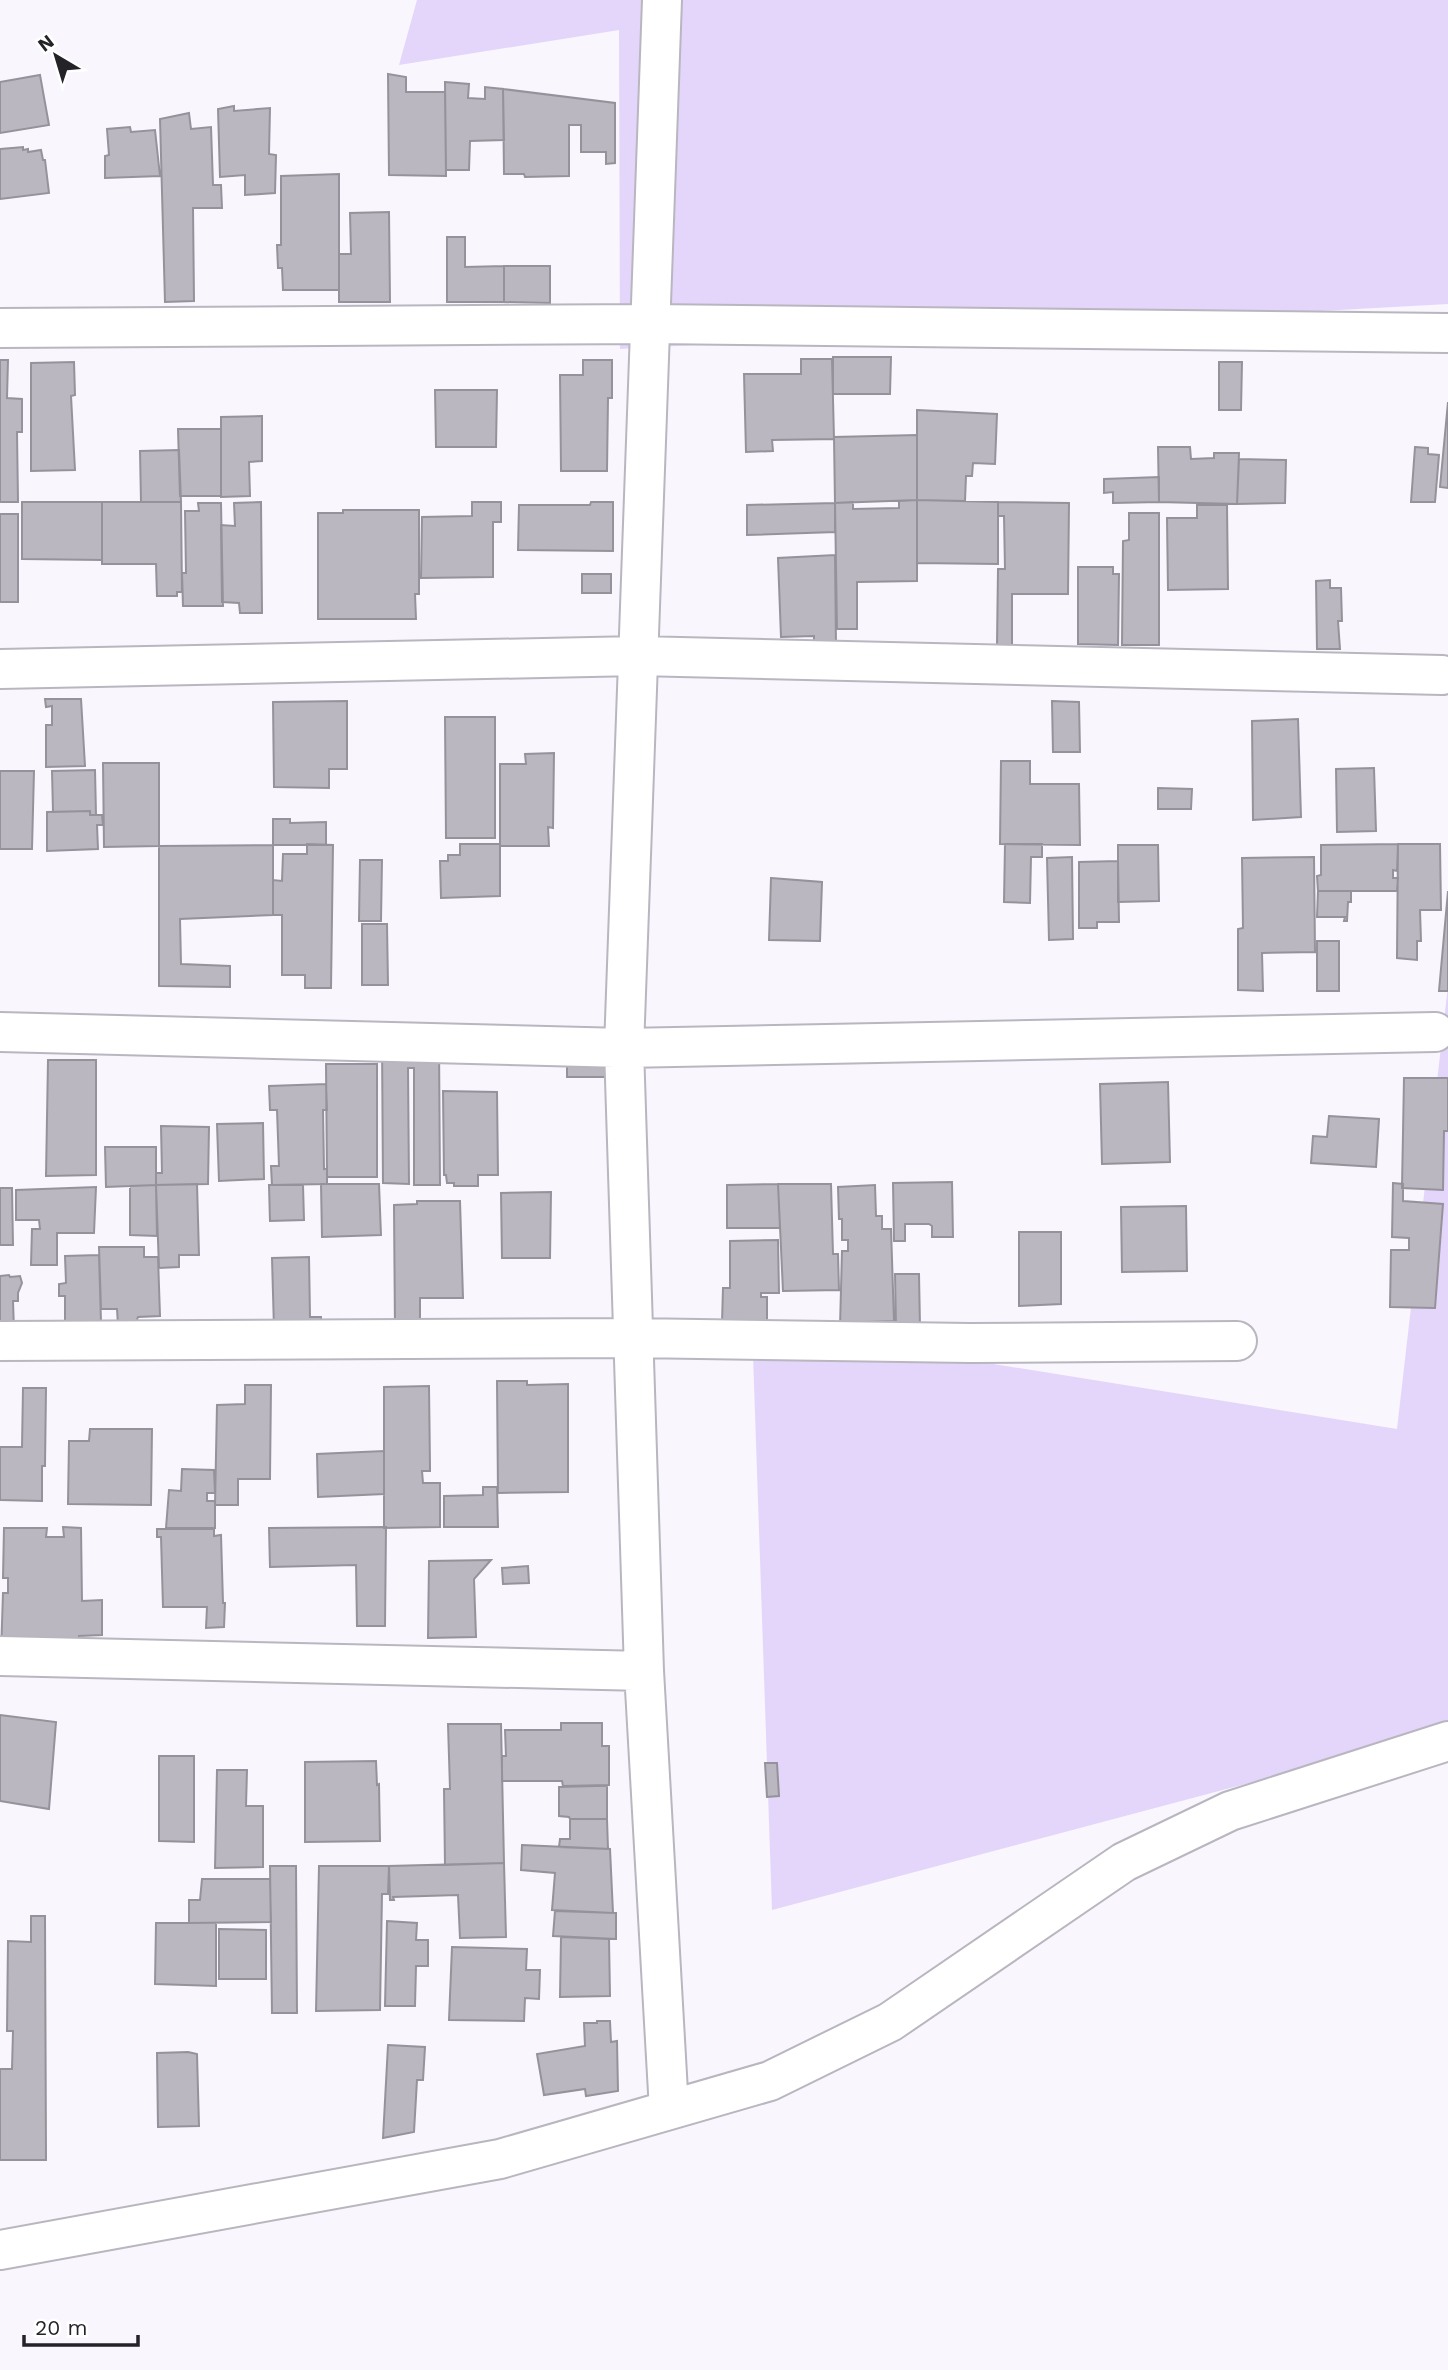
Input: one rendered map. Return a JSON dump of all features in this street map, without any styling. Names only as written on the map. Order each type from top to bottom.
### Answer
[{"type":"street","points":[[662,0],[624,1048],[644,1671],[668,2110]]},
{"type":"street","points":[[0,328],[650,324],[1448,333]]},
{"type":"street","points":[[0,669],[638,656],[1443,675]]},
{"type":"street","points":[[0,1032],[624,1048],[1435,1032]]},
{"type":"street","points":[[0,1341],[634,1338],[970,1343],[1237,1341]]},
{"type":"street","points":[[0,1656],[644,1671]]},
{"type":"street","points":[[0,2250],[500,2159],[770,2081],[890,2022],[1124,1862],[1230,1811],[1448,1741]]},
{"type":"shaded area","points":[[417,0],[1448,0],[1448,304],[620,349],[619,30],[399,65]]},
{"type":"shaded area","points":[[1448,986],[1448,1730],[772,1910],[752,1325],[1397,1429]]},
{"type":"building","points":[[388,74],[406,77],[406,92],[445,92],[446,176],[389,175]]},
{"type":"building","points":[[40,75],[49,125],[0,133],[0,82]]},
{"type":"building","points":[[445,82],[469,84],[468,98],[485,99],[485,87],[503,89],[504,140],[470,141],[469,170],[446,170]]},
{"type":"building","points":[[503,89],[615,103],[615,163],[606,164],[606,152],[581,152],[581,125],[569,125],[569,176],[525,177],[524,174],[504,174]]},
{"type":"building","points":[[234,106],[234,111],[270,108],[269,154],[276,155],[275,193],[245,195],[245,175],[220,177],[218,109]]},
{"type":"building","points":[[189,113],[191,129],[211,127],[213,185],[221,185],[222,208],[193,208],[194,301],[165,302],[160,119]]},
{"type":"building","points":[[130,127],[131,132],[155,130],[160,176],[105,178],[105,156],[109,155],[107,129]]},
{"type":"building","points":[[23,147],[23,150],[28,149],[28,152],[41,150],[45,160],[49,193],[0,199],[0,149]]},
{"type":"building","points":[[339,174],[339,290],[283,290],[277,245],[281,245],[281,176]]},
{"type":"building","points":[[389,212],[390,302],[339,302],[339,254],[351,254],[350,213]]},
{"type":"building","points":[[447,237],[465,237],[465,267],[504,266],[504,302],[447,302]]},
{"type":"building","points":[[504,266],[550,266],[550,303],[504,302]]},
{"type":"building","points":[[833,357],[891,357],[890,394],[833,394]]},
{"type":"building","points":[[801,359],[832,359],[834,439],[772,440],[773,451],[746,452],[744,374],[801,374]]},
{"type":"building","points":[[0,360],[8,360],[7,398],[22,399],[22,432],[17,432],[18,502],[0,502]]},
{"type":"building","points":[[583,360],[612,360],[612,398],[608,398],[607,471],[561,471],[560,375],[583,375]]},
{"type":"building","points":[[74,362],[75,395],[71,396],[75,470],[31,471],[31,363]]},
{"type":"building","points":[[1219,362],[1242,362],[1241,410],[1219,410]]},
{"type":"building","points":[[435,390],[497,390],[496,447],[436,447]]},
{"type":"building","points":[[1448,402],[1448,488],[1440,487]]},
{"type":"building","points":[[917,410],[997,414],[995,464],[973,463],[972,476],[966,476],[965,501],[917,500]]},
{"type":"building","points":[[262,416],[262,461],[249,462],[250,496],[221,497],[221,417]]},
{"type":"building","points":[[178,429],[221,429],[221,496],[180,496]]},
{"type":"building","points":[[917,435],[917,500],[835,503],[834,437]]},
{"type":"building","points":[[1158,447],[1190,447],[1191,459],[1214,458],[1214,453],[1239,453],[1237,504],[1159,502]]},
{"type":"building","points":[[1415,447],[1428,448],[1428,454],[1439,455],[1435,502],[1411,502]]},
{"type":"building","points":[[179,450],[181,502],[141,502],[140,451]]},
{"type":"building","points":[[1239,459],[1286,460],[1285,503],[1237,504]]},
{"type":"building","points":[[1159,477],[1159,502],[1113,503],[1113,492],[1104,493],[1104,479]]},
{"type":"building","points":[[917,500],[917,581],[857,582],[857,629],[837,629],[835,503],[853,502],[853,509],[899,508],[899,501]]},
{"type":"building","points":[[917,500],[998,502],[998,564],[917,563]]},
{"type":"building","points":[[22,502],[102,502],[102,560],[22,559]]},
{"type":"building","points":[[102,502],[181,502],[182,592],[177,592],[177,596],[157,596],[156,564],[102,564]]},
{"type":"building","points":[[261,502],[262,613],[240,613],[239,603],[222,602],[221,525],[235,526],[234,503]]},
{"type":"building","points":[[472,502],[501,502],[501,522],[493,522],[493,577],[421,578],[422,517],[472,516]]},
{"type":"building","points":[[591,502],[613,502],[613,551],[518,550],[519,505],[590,505]]},
{"type":"building","points":[[998,502],[1069,503],[1068,594],[1012,594],[1012,645],[997,645],[998,569],[1005,569],[1004,516],[998,516]]},
{"type":"building","points":[[198,503],[221,503],[223,606],[183,606],[182,573],[186,573],[185,511],[199,511]]},
{"type":"building","points":[[835,503],[835,532],[747,535],[747,505]]},
{"type":"building","points":[[1197,505],[1227,505],[1228,589],[1168,590],[1167,518],[1197,518]]},
{"type":"building","points":[[343,510],[419,510],[419,594],[415,594],[416,619],[318,619],[318,513],[343,513]]},
{"type":"building","points":[[1129,513],[1159,513],[1159,645],[1122,645],[1123,541],[1129,540]]},
{"type":"building","points":[[0,514],[18,514],[18,602],[0,602]]},
{"type":"building","points":[[835,555],[836,645],[814,645],[814,636],[781,637],[778,558]]},
{"type":"building","points":[[1078,567],[1113,567],[1113,574],[1119,574],[1118,645],[1078,644]]},
{"type":"building","points":[[582,574],[611,574],[611,593],[582,593]]},
{"type":"building","points":[[1330,580],[1330,588],[1341,588],[1342,621],[1338,621],[1340,649],[1317,649],[1316,581]]},
{"type":"building","points":[[45,699],[81,699],[85,766],[46,767],[46,725],[52,725],[52,706],[46,707]]},
{"type":"building","points":[[347,701],[347,769],[329,769],[329,788],[274,787],[273,702]]},
{"type":"building","points":[[1052,701],[1079,702],[1080,752],[1053,752]]},
{"type":"building","points":[[445,717],[495,717],[495,838],[446,838]]},
{"type":"building","points":[[1298,719],[1301,817],[1253,820],[1252,721]]},
{"type":"building","points":[[554,753],[553,828],[548,827],[549,846],[500,846],[500,764],[526,764],[525,754]]},
{"type":"building","points":[[1001,761],[1030,761],[1030,784],[1079,784],[1080,845],[1000,844]]},
{"type":"building","points":[[103,763],[159,763],[159,846],[104,847]]},
{"type":"building","points":[[1374,768],[1376,831],[1337,832],[1336,769]]},
{"type":"building","points":[[95,770],[96,815],[90,815],[90,811],[53,812],[52,771]]},
{"type":"building","points":[[0,771],[34,771],[32,849],[0,849]]},
{"type":"building","points":[[1158,788],[1192,789],[1191,809],[1158,809]]},
{"type":"building","points":[[90,811],[90,815],[102,815],[103,825],[97,825],[98,849],[47,851],[47,812]]},
{"type":"building","points":[[273,819],[290,819],[290,823],[326,822],[326,845],[273,845]]},
{"type":"building","points":[[307,844],[333,845],[331,988],[305,988],[305,975],[282,975],[282,915],[273,915],[273,880],[282,881],[283,854],[307,854]]},
{"type":"building","points":[[460,844],[500,844],[500,896],[441,898],[440,861],[448,861],[448,855],[460,855]]},
{"type":"building","points":[[1005,844],[1042,844],[1042,857],[1031,857],[1030,903],[1004,902]]},
{"type":"building","points":[[1398,844],[1397,871],[1393,870],[1393,878],[1398,878],[1397,891],[1318,891],[1321,845]]},
{"type":"building","points":[[1398,844],[1440,844],[1441,910],[1420,910],[1421,941],[1417,941],[1417,960],[1397,958]]},
{"type":"building","points":[[273,845],[273,915],[180,919],[181,964],[230,966],[230,987],[159,986],[159,846]]},
{"type":"building","points":[[1118,845],[1158,845],[1159,901],[1118,902]]},
{"type":"building","points":[[1072,857],[1073,939],[1049,940],[1047,858]]},
{"type":"building","points":[[1314,857],[1315,952],[1262,953],[1263,991],[1238,990],[1238,929],[1243,928],[1242,858]]},
{"type":"building","points":[[360,860],[382,860],[381,921],[359,921]]},
{"type":"building","points":[[1118,861],[1119,922],[1097,922],[1097,928],[1079,928],[1079,862]]},
{"type":"building","points":[[771,878],[822,882],[820,941],[769,940]]},
{"type":"building","points":[[1318,891],[1351,891],[1347,921],[1344,921],[1345,917],[1317,917]]},
{"type":"building","points":[[1448,891],[1448,991],[1439,991]]},
{"type":"building","points":[[362,924],[387,924],[388,985],[362,985]]},
{"type":"building","points":[[1317,941],[1339,941],[1339,991],[1317,991]]},
{"type":"building","points":[[382,1043],[439,1043],[440,1185],[414,1185],[414,1068],[408,1068],[409,1184],[383,1183]]},
{"type":"building","points":[[567,1044],[608,1044],[608,1077],[567,1077]]},
{"type":"building","points":[[48,1060],[96,1060],[96,1175],[46,1176]]},
{"type":"building","points":[[326,1064],[377,1064],[377,1177],[327,1177]]},
{"type":"building","points":[[1404,1078],[1448,1078],[1448,1131],[1444,1131],[1443,1190],[1402,1188]]},
{"type":"building","points":[[1168,1082],[1170,1162],[1102,1164],[1100,1084]]},
{"type":"building","points":[[326,1084],[327,1110],[323,1110],[324,1169],[327,1168],[327,1184],[272,1185],[271,1166],[279,1166],[277,1110],[270,1110],[269,1086]]},
{"type":"building","points":[[443,1091],[497,1092],[498,1175],[478,1175],[478,1186],[454,1186],[454,1183],[447,1183],[444,1175]]},
{"type":"building","points":[[1329,1116],[1379,1119],[1376,1167],[1311,1163],[1313,1136],[1327,1137]]},
{"type":"building","points":[[263,1123],[264,1179],[219,1181],[217,1124]]},
{"type":"building","points":[[161,1126],[209,1127],[208,1184],[156,1185],[156,1173],[162,1173]]},
{"type":"building","points":[[105,1147],[156,1147],[156,1185],[106,1187]]},
{"type":"building","points":[[952,1182],[953,1237],[932,1237],[932,1226],[929,1224],[905,1224],[905,1241],[894,1241],[893,1183]]},
{"type":"building","points":[[1393,1183],[1403,1184],[1403,1201],[1443,1204],[1435,1308],[1390,1307],[1391,1250],[1409,1250],[1409,1238],[1392,1237]]},
{"type":"building","points":[[197,1184],[199,1255],[179,1255],[179,1267],[159,1268],[156,1185]]},
{"type":"building","points":[[321,1184],[379,1184],[381,1235],[322,1237]]},
{"type":"building","points":[[778,1184],[780,1228],[727,1228],[727,1185]]},
{"type":"building","points":[[778,1184],[831,1184],[833,1254],[838,1254],[839,1290],[783,1291]]},
{"type":"building","points":[[156,1185],[157,1236],[130,1235],[130,1186]]},
{"type":"building","points":[[269,1185],[303,1185],[304,1220],[270,1221]]},
{"type":"building","points":[[875,1185],[876,1216],[882,1216],[882,1229],[891,1229],[894,1321],[867,1322],[867,1327],[840,1327],[842,1251],[848,1251],[848,1240],[842,1240],[838,1187]]},
{"type":"building","points":[[96,1187],[94,1233],[57,1233],[57,1265],[31,1265],[32,1229],[40,1229],[39,1220],[16,1220],[16,1190]]},
{"type":"building","points":[[0,1188],[12,1188],[13,1245],[0,1245]]},
{"type":"building","points":[[551,1192],[550,1258],[502,1258],[501,1193]]},
{"type":"building","points":[[417,1201],[460,1201],[463,1298],[420,1298],[420,1330],[395,1330],[394,1205],[417,1204]]},
{"type":"building","points":[[1186,1206],[1187,1271],[1122,1272],[1121,1207]]},
{"type":"building","points":[[1019,1232],[1061,1232],[1061,1304],[1019,1306]]},
{"type":"building","points":[[778,1240],[779,1293],[761,1293],[761,1297],[767,1297],[767,1322],[722,1323],[723,1288],[730,1288],[730,1241]]},
{"type":"building","points":[[99,1247],[144,1247],[144,1257],[158,1257],[160,1316],[138,1317],[135,1325],[118,1325],[117,1309],[101,1309]]},
{"type":"building","points":[[99,1255],[101,1322],[65,1323],[65,1296],[59,1296],[59,1284],[66,1283],[65,1256]]},
{"type":"building","points":[[309,1257],[310,1317],[321,1317],[321,1328],[274,1329],[272,1258]]},
{"type":"building","points":[[895,1274],[919,1274],[920,1327],[896,1327]]},
{"type":"building","points":[[0,1276],[20,1276],[22,1283],[18,1301],[13,1301],[14,1330],[0,1330]]},
{"type":"building","points":[[497,1381],[527,1381],[527,1385],[568,1384],[568,1492],[498,1493]]},
{"type":"building","points":[[245,1385],[271,1385],[270,1479],[238,1479],[238,1505],[215,1505],[217,1405],[245,1404]]},
{"type":"building","points":[[429,1386],[430,1471],[422,1471],[423,1483],[440,1483],[440,1527],[384,1528],[384,1387]]},
{"type":"building","points":[[23,1388],[46,1388],[42,1501],[0,1500],[0,1447],[22,1447]]},
{"type":"building","points":[[90,1429],[152,1429],[151,1505],[68,1504],[69,1441],[89,1441]]},
{"type":"building","points":[[384,1451],[384,1494],[318,1497],[317,1454]]},
{"type":"building","points":[[182,1469],[214,1470],[215,1493],[207,1493],[207,1501],[215,1501],[215,1528],[166,1528],[169,1490],[181,1491]]},
{"type":"building","points":[[483,1487],[497,1487],[498,1527],[444,1527],[444,1496],[483,1495]]},
{"type":"building","points":[[63,1527],[81,1528],[82,1601],[102,1600],[102,1635],[79,1636],[79,1655],[1,1654],[3,1593],[8,1593],[8,1578],[3,1578],[4,1528],[47,1528],[46,1537],[64,1537]]},
{"type":"building","points":[[386,1527],[385,1626],[357,1626],[356,1565],[270,1567],[269,1528]]},
{"type":"building","points":[[157,1529],[214,1529],[214,1536],[221,1535],[224,1627],[206,1628],[207,1607],[163,1607],[161,1537],[157,1537]]},
{"type":"building","points":[[491,1560],[474,1579],[476,1637],[428,1638],[429,1561]]},
{"type":"building","points":[[528,1566],[529,1583],[503,1584],[502,1568]]},
{"type":"building","points":[[0,1715],[56,1722],[49,1809],[0,1801]]},
{"type":"building","points":[[561,1723],[602,1723],[602,1746],[609,1746],[609,1785],[563,1786],[562,1781],[502,1781],[502,1756],[506,1756],[505,1730],[561,1730]]},
{"type":"building","points":[[448,1724],[501,1724],[504,1863],[445,1865],[444,1789],[450,1789]]},
{"type":"building","points":[[159,1756],[194,1756],[194,1842],[159,1841]]},
{"type":"building","points":[[376,1761],[380,1841],[305,1842],[305,1762]]},
{"type":"building","points":[[765,1763],[777,1763],[779,1796],[767,1797]]},
{"type":"building","points":[[217,1770],[247,1770],[246,1806],[263,1806],[263,1867],[215,1868]]},
{"type":"building","points":[[607,1786],[607,1819],[570,1819],[559,1816],[559,1787]]},
{"type":"building","points":[[570,1819],[607,1819],[608,1849],[559,1847],[560,1839],[570,1839]]},
{"type":"building","points":[[522,1845],[610,1849],[613,1913],[552,1910],[555,1873],[521,1870]]},
{"type":"building","points":[[504,1863],[506,1937],[460,1938],[458,1895],[393,1897],[394,1900],[390,1900],[389,1866]]},
{"type":"building","points":[[270,1866],[296,1866],[297,2013],[272,2013]]},
{"type":"building","points":[[319,1866],[389,1866],[388,1894],[382,1894],[380,2010],[316,2011]]},
{"type":"building","points":[[202,1879],[270,1879],[271,1922],[189,1923],[189,1900],[200,1900]]},
{"type":"building","points":[[555,1911],[616,1913],[616,1939],[553,1936]]},
{"type":"building","points":[[31,1916],[45,1916],[46,2160],[0,2160],[0,2069],[12,2069],[13,2031],[7,2031],[8,1941],[31,1942]]},
{"type":"building","points":[[387,1921],[417,1923],[416,1940],[428,1940],[428,1966],[416,1966],[415,2006],[385,2006]]},
{"type":"building","points":[[156,1923],[216,1923],[216,1986],[155,1984]]},
{"type":"building","points":[[219,1929],[266,1930],[266,1979],[219,1979]]},
{"type":"building","points":[[561,1937],[609,1939],[610,1996],[560,1997]]},
{"type":"building","points":[[452,1947],[527,1949],[526,1970],[540,1970],[539,1999],[525,1998],[524,2021],[449,2020]]},
{"type":"building","points":[[610,2021],[611,2042],[617,2041],[618,2091],[586,2096],[585,2089],[544,2095],[537,2054],[585,2046],[584,2023]]},
{"type":"building","points":[[388,2045],[425,2047],[423,2080],[417,2080],[414,2132],[383,2138]]},
{"type":"building","points":[[157,2053],[197,2054],[199,2126],[158,2127]]}]
